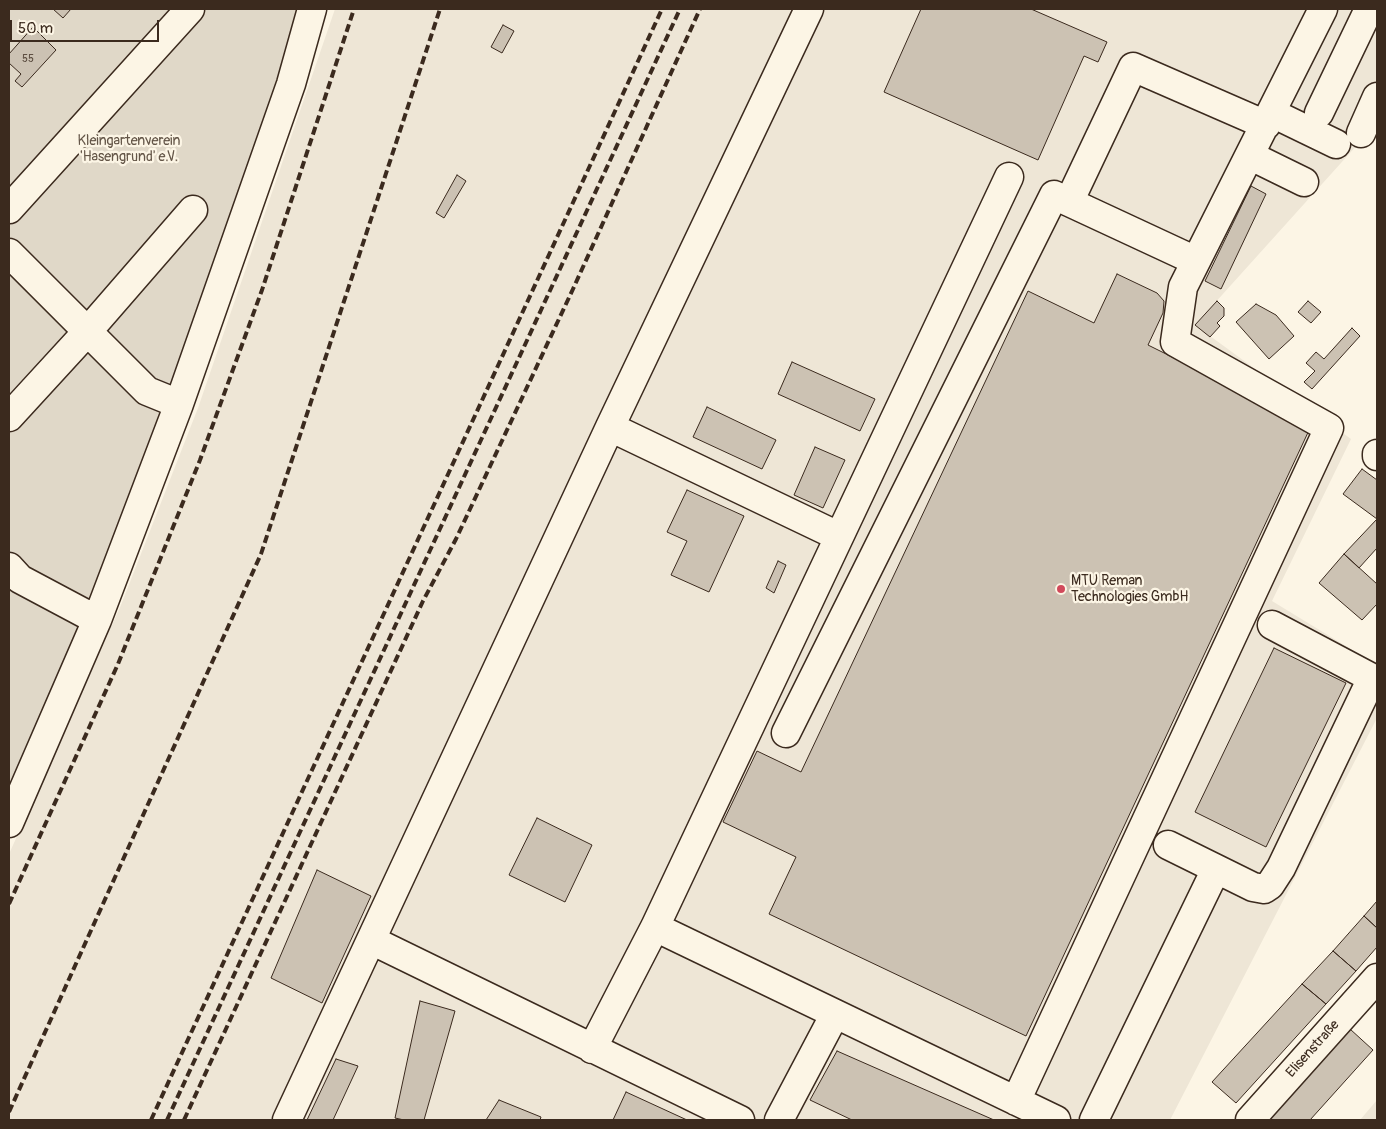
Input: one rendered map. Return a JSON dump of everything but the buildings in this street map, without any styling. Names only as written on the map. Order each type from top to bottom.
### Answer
[{"type":"street","points":[[9,209],[190,9]]},
{"type":"street","points":[[9,823],[97,620],[179,404],[291,84],[312,9]]},
{"type":"street","points":[[287,1120],[610,427],[809,9]]},
{"type":"street","points":[[1016,1101],[1329,428],[1175,342],[1182,287],[1251,156],[1323,9]]},
{"type":"street","points":[[1319,113],[1370,20]]},
{"type":"street","points":[[1069,202],[1133,67],[1336,144]]},
{"type":"street","points":[[1361,133],[1377,97]]},
{"type":"street","points":[[1251,156],[1304,182]]},
{"type":"street","points":[[592,1049],[655,927],[1009,177]]},
{"type":"street","points":[[786,733],[1054,195],[1196,260]]},
{"type":"street","points":[[9,417],[87,332],[193,210]]},
{"type":"street","points":[[9,253],[147,391],[179,404]]},
{"type":"street","points":[[610,427],[838,536]]},
{"type":"street","points":[[9,567],[20,579],[97,620]]},
{"type":"street","points":[[1168,845],[1253,887],[1264,888],[1270,885],[1281,868],[1372,678],[1272,625]]},
{"type":"street","points":[[1094,1120],[1216,869]]},
{"type":"street","points":[[655,927],[1056,1120]]},
{"type":"street","points":[[371,940],[740,1120]]},
{"type":"street","name":"Elisenstraße","points":[[1250,1120],[1377,978]]},
{"type":"street","points":[[779,1120],[835,1014]]},
{"type":"shaded area","points":[[335,9],[1377,9],[1377,123],[1195,325],[1351,439],[1272,601],[1377,665],[1377,718],[1170,1120],[9,1120],[9,854],[121,605],[198,408]]},
{"type":"shaded area","points":[[1377,1100],[1377,1120],[1360,1120]]},
{"type":"green space","name":"Kleingartenverein 'Hasengrund' e.V.","points":[[9,9],[300,9],[179,382],[9,802]]},
{"type":"railway","points":[[9,904],[118,664],[200,460],[262,290],[354,9]]},
{"type":"railway","points":[[9,1112],[261,554],[440,9]]},
{"type":"railway","points":[[151,1120],[662,9]]},
{"type":"railway","points":[[167,1120],[680,9]]},
{"type":"railway","points":[[184,1120],[423,601],[456,539],[573,289],[700,9]]},
{"type":"place","name":"MTU Reman Technologies GmbH","points":[[1061,589]]}]
